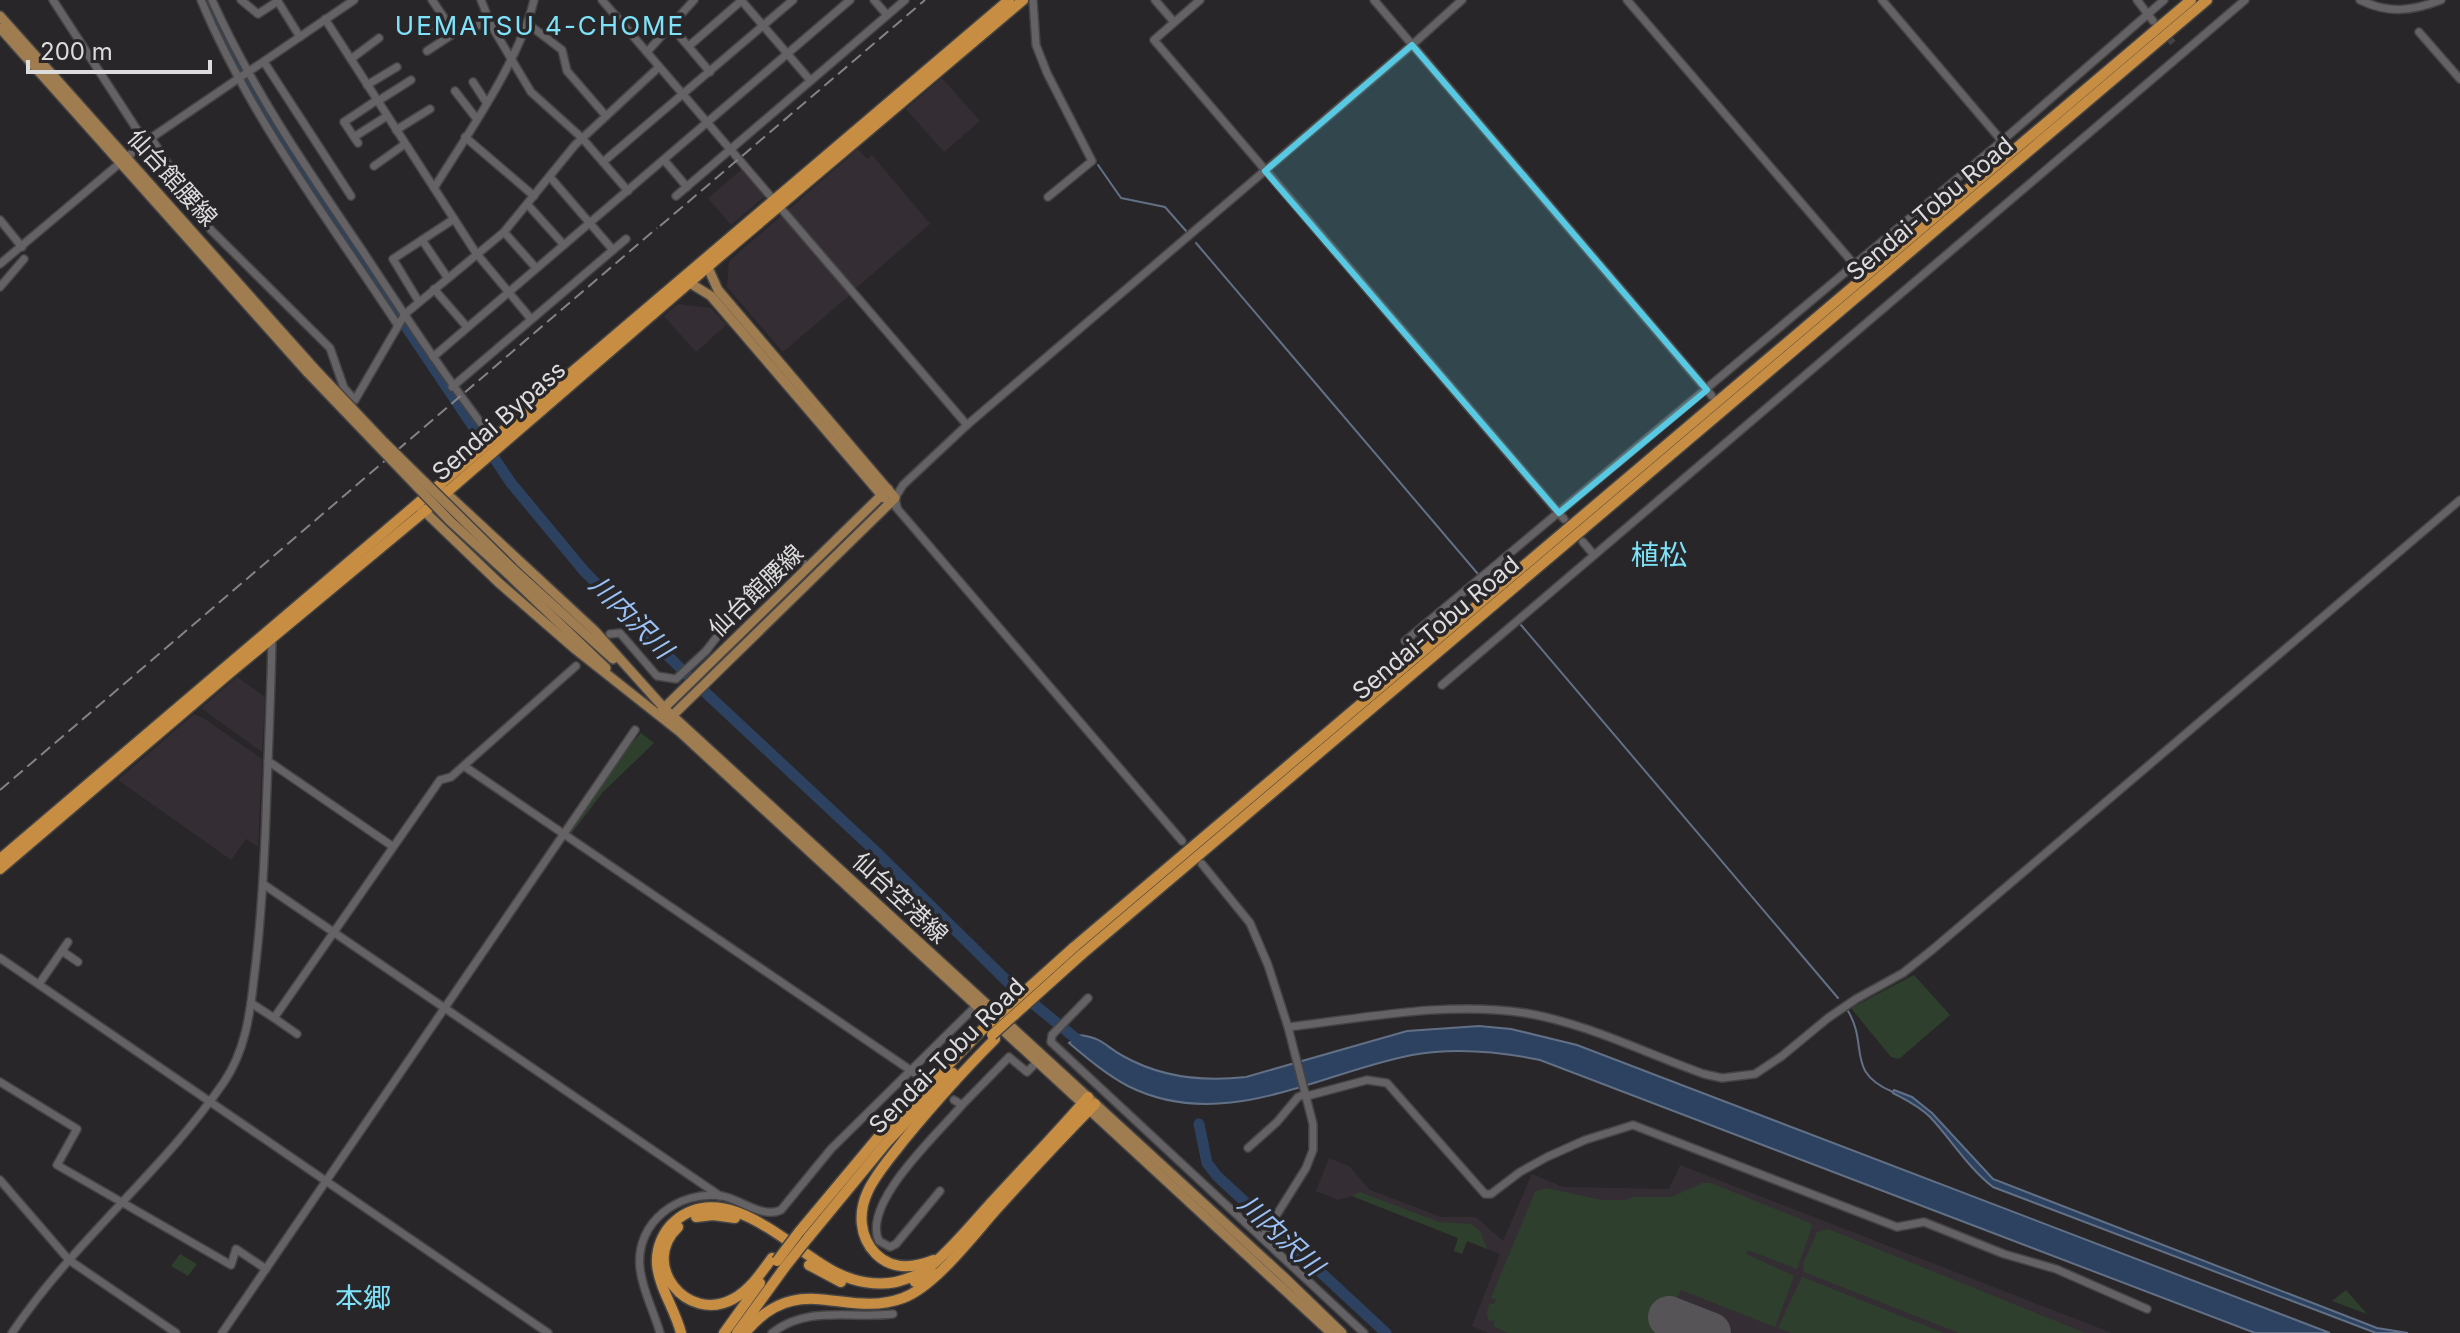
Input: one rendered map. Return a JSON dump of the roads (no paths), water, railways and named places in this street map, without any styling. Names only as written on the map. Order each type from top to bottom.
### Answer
[{"type":"highway","name":"Sendai Bypass","points":[[776,203],[1009,0]]},
{"type":"highway","name":"Sendai Bypass","points":[[0,859],[421,507],[776,203],[1023,0]]},
{"type":"highway","points":[[2138,52],[2184,0]]},
{"type":"highway","name":"Sendai-Tobu Road","points":[[2138,52],[2191,0]]},
{"type":"highway","name":"Sendai-Tobu Road","points":[[800,1233],[990,1034],[1077,952],[2138,52],[2207,0]]},
{"type":"highway","points":[[2138,52],[2214,0]]},
{"type":"highway","name":"Sendai Bypass","points":[[0,869],[421,507]]},
{"type":"highway","name":"Sendai-Tobu Road","points":[[724,1333],[846,1174],[925,1086],[1027,1003],[1077,952]]},
{"type":"highway","points":[[939,1257],[907,1266],[882,1259],[864,1236],[862,1219],[865,1200],[880,1171],[990,1034]]},
{"type":"highway","points":[[681,1333],[661,1282],[657,1252],[667,1229],[680,1217],[694,1210],[720,1208],[748,1216],[815,1261],[848,1278],[868,1283],[887,1283],[909,1278],[925,1271],[1089,1104]]},
{"type":"highway","points":[[745,1333],[763,1315],[785,1303],[806,1298],[869,1303],[891,1301],[923,1287],[970,1240],[1089,1104]]},
{"type":"highway","points":[[800,1233],[778,1262],[743,1292],[715,1305],[696,1303],[679,1294],[668,1280],[664,1263],[666,1246],[674,1231],[695,1217],[713,1215],[745,1222],[823,1274],[853,1286],[874,1290],[895,1288],[935,1274]]},
{"type":"highway","name":"Sendai-Tobu Road","points":[[737,1333],[778,1262]]},
{"type":"main road","name":"仙台館腰線","points":[[0,16],[123,160]]},
{"type":"main road","name":"仙台館腰線","points":[[0,28],[429,500],[509,570]]},
{"type":"main road","points":[[706,262],[718,290],[890,499]]},
{"type":"main road","points":[[685,281],[711,296],[890,499]]},
{"type":"main road","name":"仙台空港線","points":[[442,489],[595,631],[649,691],[665,715],[1037,1062],[1089,1104],[1331,1333]]},
{"type":"main road","name":"仙台館腰線","points":[[717,664],[808,568],[890,499]]},
{"type":"main road","name":"仙台館腰線","points":[[665,715],[890,499]]},
{"type":"main road","name":"仙台空港線","points":[[421,507],[509,591],[639,702],[665,715],[1342,1333]]},
{"type":"main road","points":[[509,570],[649,691]]},
{"type":"main road","points":[[509,570],[639,702]]},
{"type":"street","points":[[53,0],[211,230],[330,348],[344,388],[355,400],[401,320],[447,277],[504,232],[582,138],[659,67]]},
{"type":"street","points":[[201,0],[272,136],[401,320],[433,357],[489,448]]},
{"type":"street","points":[[212,0],[242,76],[276,121],[401,320]]},
{"type":"street","points":[[241,0],[258,14],[277,0],[300,37]]},
{"type":"street","points":[[0,264],[148,140],[354,0]]},
{"type":"street","points":[[421,34],[445,19],[432,0]]},
{"type":"street","points":[[481,0],[510,59],[538,100],[582,138],[628,191]]},
{"type":"street","points":[[434,188],[510,59],[528,24],[534,0]]},
{"type":"street","points":[[602,0],[967,425]]},
{"type":"street","points":[[647,52],[694,0]]},
{"type":"street","points":[[689,46],[741,0],[810,80]]},
{"type":"street","points":[[603,162],[792,0]]},
{"type":"street","points":[[433,357],[850,0]]},
{"type":"street","points":[[874,0],[887,15]]},
{"type":"street","points":[[676,196],[905,0]]},
{"type":"street","points":[[1033,0],[1036,45],[1092,161],[1048,197]]},
{"type":"street","points":[[1155,0],[1174,22]]},
{"type":"street","points":[[1200,0],[1154,40],[1561,516]]},
{"type":"street","points":[[1374,0],[1709,393]]},
{"type":"street","points":[[1182,841],[890,499],[967,425],[1462,0]]},
{"type":"street","points":[[1627,0],[1857,267]]},
{"type":"street","points":[[1882,0],[2005,144]]},
{"type":"street","points":[[2137,0],[2151,17]]},
{"type":"street","points":[[1405,641],[1561,516],[2005,144],[2151,17],[2164,0]]},
{"type":"street","points":[[1442,685],[2245,0]]},
{"type":"street","points":[[2360,0],[2378,8],[2403,11],[2441,0]]},
{"type":"street","points":[[325,19],[476,253],[531,319]]},
{"type":"street","points":[[427,51],[456,32],[490,22]]},
{"type":"street","points":[[528,24],[562,50],[567,71],[606,116]]},
{"type":"street","points":[[671,26],[710,72]]},
{"type":"street","points":[[2419,32],[2460,79]]},
{"type":"street","points":[[351,59],[379,38]]},
{"type":"street","points":[[264,62],[351,196]]},
{"type":"street","points":[[367,85],[397,67]]},
{"type":"street","points":[[387,116],[356,140],[344,122],[411,80]]},
{"type":"street","points":[[473,82],[486,102]]},
{"type":"street","points":[[455,91],[476,118]]},
{"type":"street","points":[[396,130],[430,109]]},
{"type":"street","points":[[465,137],[534,196]]},
{"type":"street","points":[[374,166],[405,144]]},
{"type":"street","points":[[664,160],[687,187]]},
{"type":"street","points":[[550,177],[613,250]]},
{"type":"street","points":[[528,205],[564,245]]},
{"type":"street","points":[[419,302],[393,259],[454,219]]},
{"type":"street","points":[[0,220],[22,247]]},
{"type":"street","points":[[504,232],[536,268]]},
{"type":"street","points":[[452,387],[626,239]]},
{"type":"street","points":[[422,240],[447,277]]},
{"type":"street","points":[[0,287],[24,259]]},
{"type":"street","points":[[434,289],[467,327]]},
{"type":"street","points":[[1288,1027],[1465,1008],[1498,1010],[1565,1023],[1704,1074],[1722,1078],[1755,1074],[1828,1018],[1903,973],[1932,950],[2460,500]]},
{"type":"street","points":[[1583,542],[1594,555]]},
{"type":"street","points":[[610,634],[620,633],[657,676],[669,680],[679,677],[706,651],[729,621],[799,557],[808,568]]},
{"type":"street","points":[[12,1333],[37,1296],[209,1101],[225,1081],[242,1048],[262,927],[272,638]]},
{"type":"street","points":[[274,1018],[440,780],[451,777],[576,666]]},
{"type":"street","points":[[222,1333],[635,730]]},
{"type":"street","points":[[268,761],[392,846]]},
{"type":"street","points":[[464,766],[912,1072]]},
{"type":"street","points":[[1202,864],[1250,923],[1268,965],[1313,1124],[1313,1150],[1306,1168],[1263,1236]]},
{"type":"street","points":[[263,884],[720,1196],[766,1212],[781,1210],[831,1149],[977,1005]]},
{"type":"street","points":[[39,984],[68,942]]},
{"type":"street","points":[[62,951],[78,962]]},
{"type":"street","points":[[0,958],[548,1333]]},
{"type":"street","points":[[1088,998],[1052,1035],[1051,1042],[1364,1333]]},
{"type":"street","points":[[251,1003],[297,1034]]},
{"type":"street","points":[[940,1191],[896,1244],[890,1247],[879,1241],[876,1225],[882,1200],[962,1105],[1009,1057],[1027,1072],[1037,1062]]},
{"type":"street","points":[[1248,1148],[1277,1122],[1298,1097],[1367,1080],[1387,1083],[1485,1194],[1498,1192],[1520,1172],[1547,1157],[1585,1140],[1633,1125],[1897,1227],[1924,1222],[2004,1254],[2056,1269],[2147,1309]]},
{"type":"street","points":[[0,1082],[77,1129],[57,1165],[231,1265],[237,1250],[266,1269]]},
{"type":"street","points":[[954,1100],[962,1105]]},
{"type":"street","points":[[0,1180],[69,1260],[176,1333]]},
{"type":"street","points":[[660,1333],[640,1271],[644,1238],[654,1221],[670,1206],[690,1197],[720,1196]]},
{"type":"street","points":[[772,1333],[789,1321],[804,1316],[893,1314]]},
{"type":"water","points":[[1479,1026],[1511,1029],[1577,1045],[2330,1333],[2255,1333],[1540,1060],[1476,1051],[1412,1055],[1271,1095],[1235,1102],[1199,1104],[1164,1099],[1128,1086],[1069,1043],[1079,1035],[1087,1036],[1123,1056],[1168,1074],[1230,1078],[1246,1077],[1407,1031]]},
{"type":"water","points":[[1894,1090],[1912,1097],[1932,1113],[1993,1179],[2377,1328],[2408,1333],[2376,1333],[1993,1187],[1930,1117],[1893,1093]]},
{"type":"waterway","name":"川内沢川","points":[[207,0],[239,72],[276,133],[511,483],[584,571],[691,679],[874,850],[1014,988],[1085,1046]]},
{"type":"waterway","points":[[1098,165],[1121,198],[1165,207],[1187,232]]},
{"type":"waterway","points":[[1196,243],[1478,574]]},
{"type":"waterway","points":[[1521,625],[1838,998]]},
{"type":"waterway","points":[[1848,1011],[1854,1024],[1863,1067],[1878,1084],[1893,1092]]},
{"type":"waterway","name":"川内沢川","points":[[1199,1124],[1207,1163],[1217,1176],[1386,1333]]},
{"type":"tunnel","points":[[2156,24],[2173,43]]},
{"type":"tunnel","points":[[916,1074],[954,1100]]},
{"type":"railway","points":[[660,226],[925,0]]},
{"type":"railway","points":[[0,790],[657,228]]},
{"type":"district","name":"UEMATSU 4-CHOME","points":[[540,26]]},
{"type":"district","name":"植松","points":[[1659,555]]},
{"type":"district","name":"本郷","points":[[363,1298]]}]
